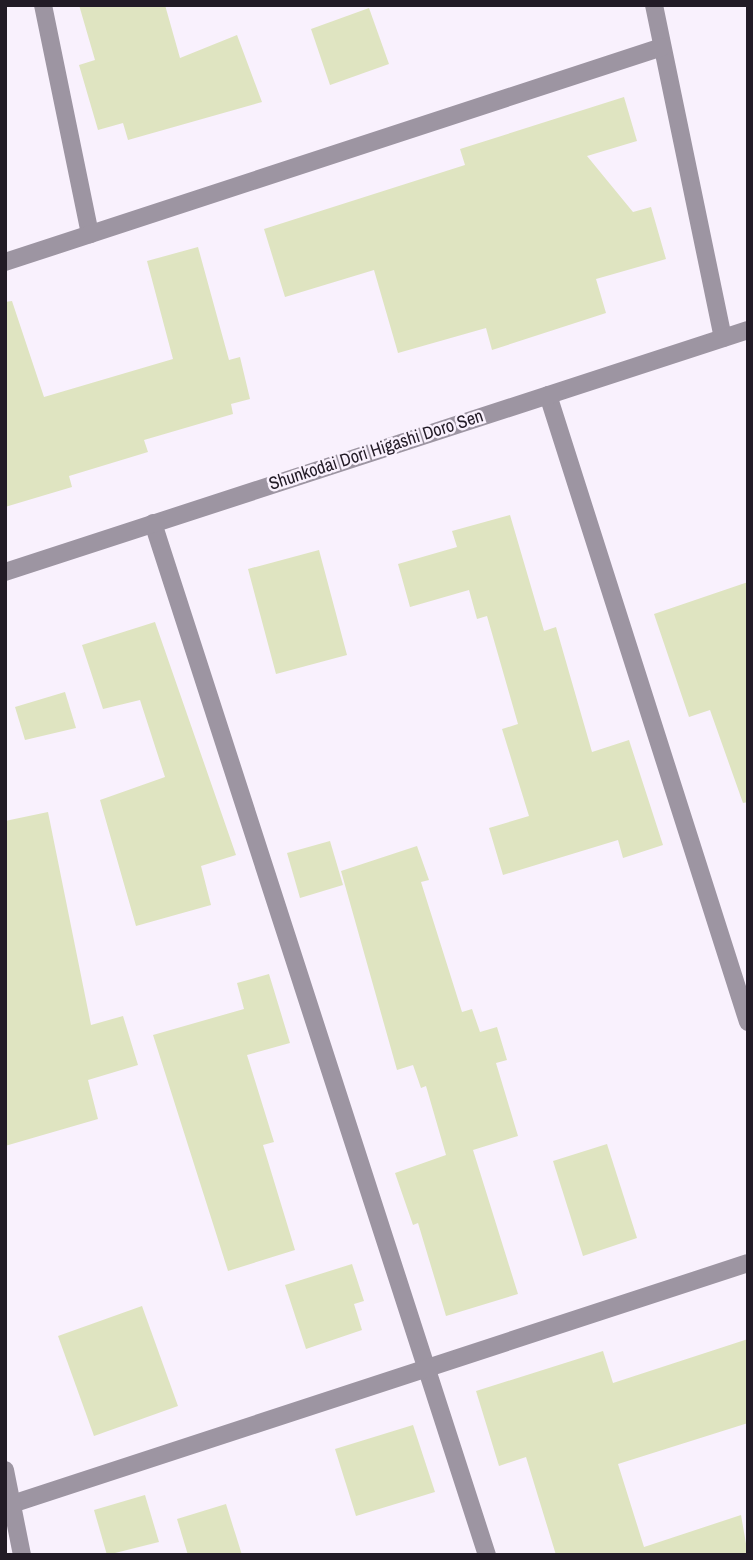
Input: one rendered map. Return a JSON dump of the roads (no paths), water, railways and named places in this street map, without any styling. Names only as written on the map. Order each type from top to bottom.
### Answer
[{"type":"street","points":[[43,5],[90,234]]},
{"type":"street","points":[[654,5],[723,338]]},
{"type":"street","points":[[5,262],[662,47]]},
{"type":"street","name":"Shunkodai Dori Higashi Doro Sen","points":[[5,572],[748,330]]},
{"type":"street","points":[[548,395],[748,1022]]},
{"type":"street","points":[[153,523],[487,1555]]},
{"type":"street","points":[[12,1504],[748,1263]]},
{"type":"street","points":[[5,1470],[22,1555]]}]
